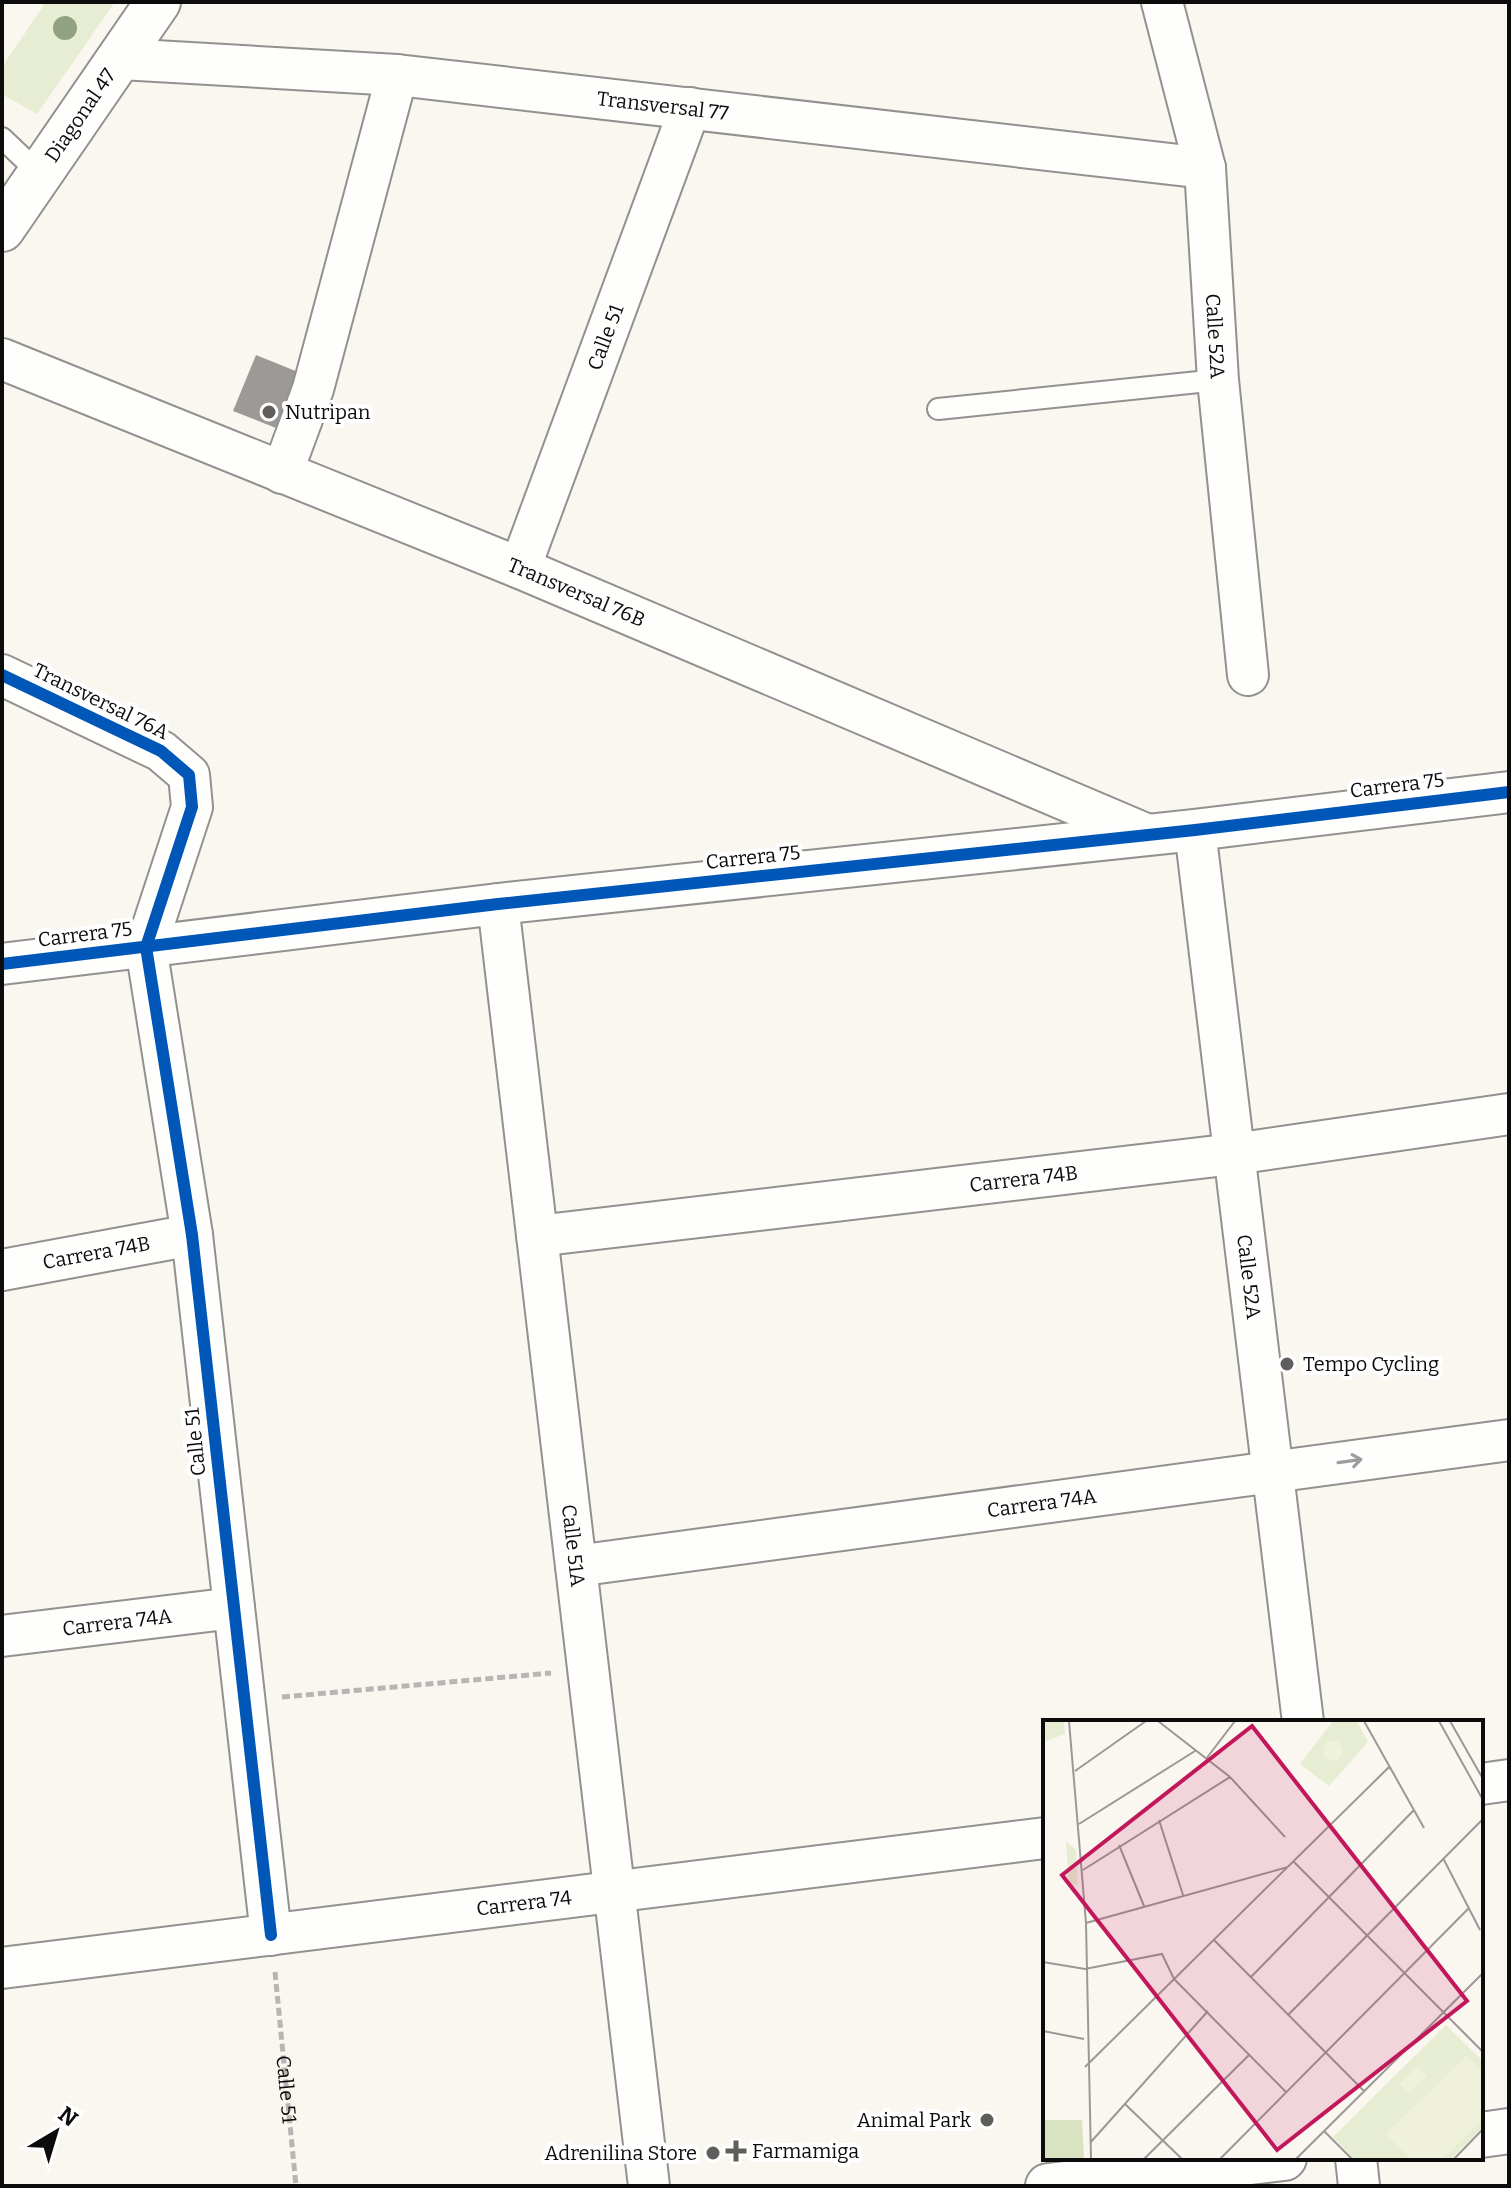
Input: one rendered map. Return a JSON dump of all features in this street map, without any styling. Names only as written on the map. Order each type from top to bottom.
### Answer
[{"type":"street","name":"Diagonal 47","points":[[18,200],[121,59],[158,2]]},
{"type":"street","name":"Calle 52A","points":[[1162,2],[1205,168],[1218,380],[1248,675]]},
{"type":"street","name":"Transversal 77","points":[[121,59],[397,75],[1205,168]]},
{"type":"street","points":[[282,473],[313,389],[397,75]]},
{"type":"street","name":"Calle 51","points":[[520,568],[690,108]]},
{"type":"street","name":"Transversal 76B","points":[[2,359],[520,568],[1146,834]]},
{"type":"street","name":"Transversal 76A","points":[[2,675],[161,751],[189,775],[192,807],[146,947]]},
{"type":"street","name":"Carrera 75","points":[[2,964],[498,904],[1195,830],[1509,792]]},
{"type":"street","name":"Calle 52A","points":[[1195,830],[1303,1720]]},
{"type":"street","name":"Calle 51A","points":[[498,904],[649,2186]]},
{"type":"street","name":"Calle 51","points":[[146,947],[192,1235],[271,1935]]},
{"type":"street","name":"Carrera 74B","points":[[537,1236],[1234,1154],[1509,1114]]},
{"type":"street","name":"Carrera 74B","points":[[2,1270],[192,1235]]},
{"type":"street","name":"Carrera 74A","points":[[576,1566],[1509,1440]]},
{"type":"street","name":"Carrera 74A","points":[[2,1636],[234,1608]]},
{"type":"street","points":[[1483,1784],[1509,1780]]},
{"type":"street","name":"Carrera 74","points":[[2,1968],[1043,1838]]},
{"type":"street","points":[[1483,2135],[1509,2131]]},
{"type":"street","points":[[1048,2186],[1267,2160]]},
{"type":"street","points":[[1356,2160],[1359,2186]]},
{"type":"lane","points":[[2,138],[18,200]]},
{"type":"lane","points":[[938,409],[1218,380]]},
{"type":"path","points":[[245,1701],[588,1670]]},
{"type":"green space","points":[[46,2],[115,2],[37,114],[2,94],[2,67]]},
{"type":"building","points":[[256,355],[298,372],[276,428],[233,411]]},
{"type":"cycle path","points":[[2,675],[161,751],[189,775],[192,807],[146,947],[192,1235],[271,1935]]},
{"type":"cycle path","points":[[2,964],[498,904],[1195,830],[1509,792]]},
{"type":"place","name":"Nutripan","points":[[269,412]]},
{"type":"place","name":"Tempo Cycling","points":[[1287,1364]]},
{"type":"place","name":"Animal Park","points":[[987,2120]]},
{"type":"place","name":"Farmamiga","points":[[736,2151]]},
{"type":"place","name":"Adrenilina Store","points":[[713,2153]]}]
